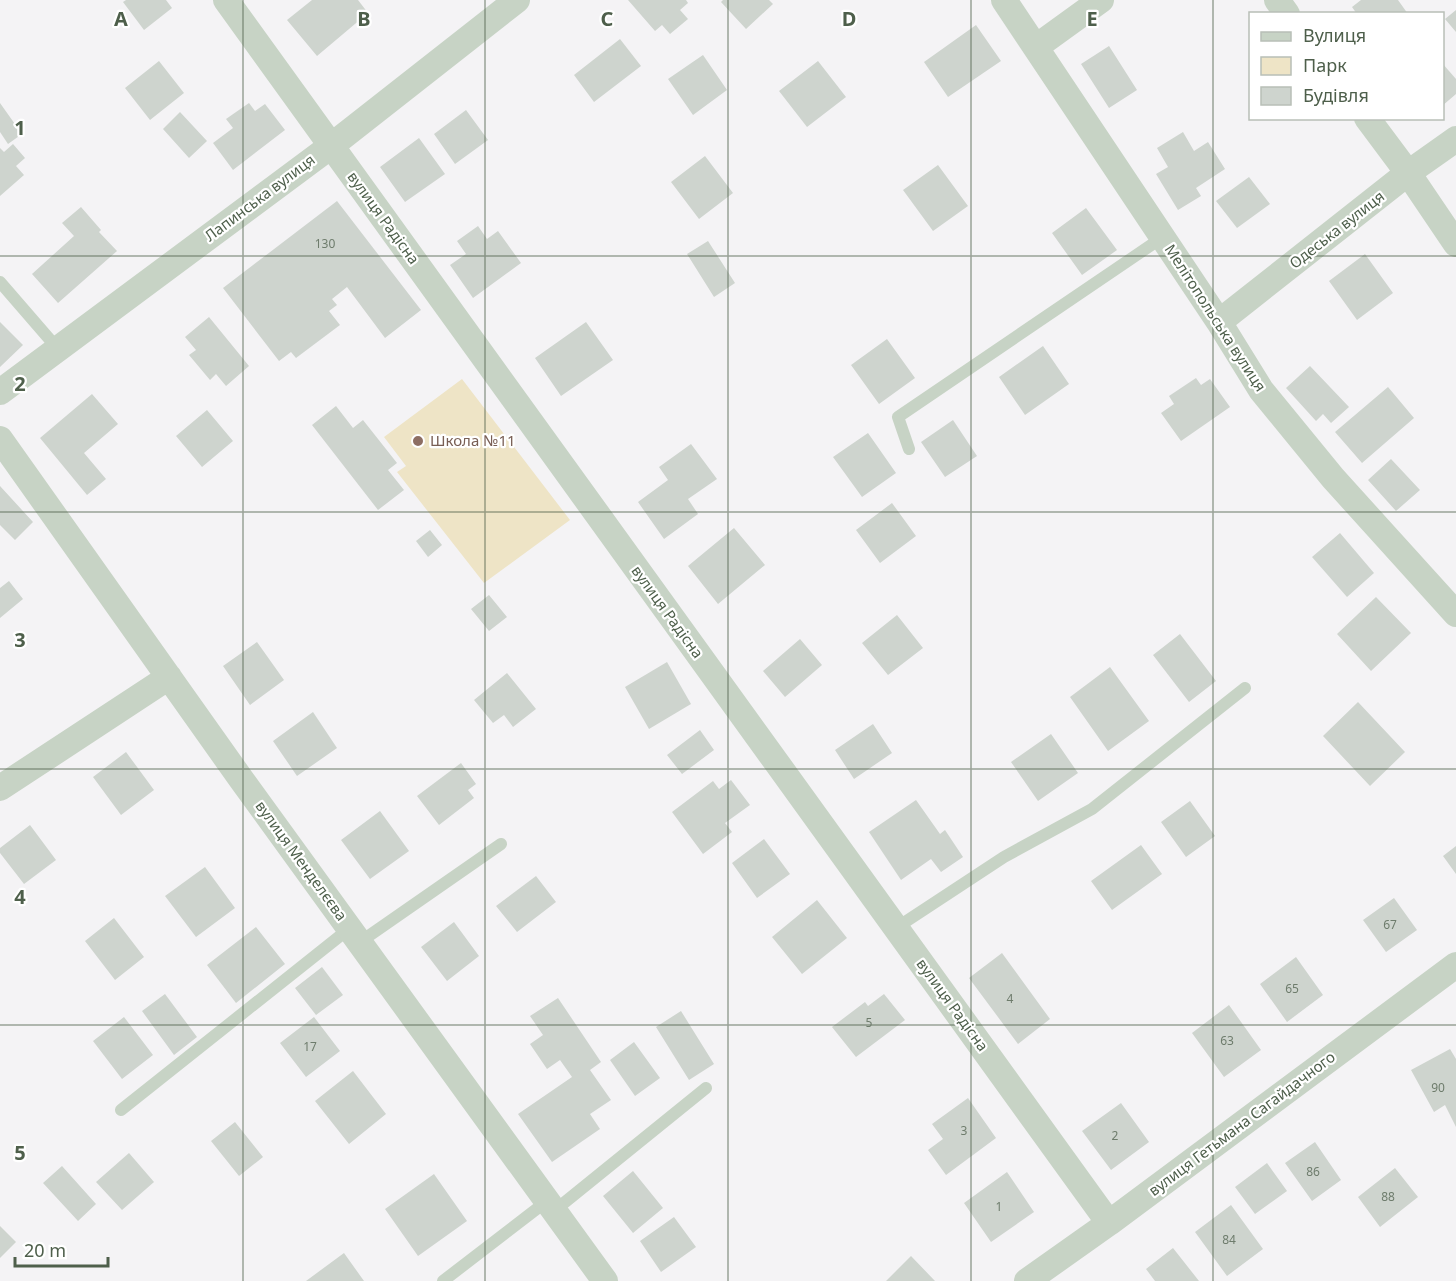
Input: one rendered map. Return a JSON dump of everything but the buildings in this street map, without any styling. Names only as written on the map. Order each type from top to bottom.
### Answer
[{"type":"street","name":"вулиця Радісна","points":[[226,0],[1109,1223]]},
{"type":"street","name":"Лапинська вулиця","points":[[0,392],[331,146],[517,0]]},
{"type":"street","name":"Мелітопольська вулиця","points":[[1004,0],[1219,322],[1261,390],[1333,478],[1456,614]]},
{"type":"street","points":[[1036,47],[1101,0]]},
{"type":"street","points":[[1368,120],[1456,244]]},
{"type":"street","name":"Одеська вулиця","points":[[1219,322],[1408,173],[1456,139]]},
{"type":"street","name":"вулиця Менделєєва","points":[[0,439],[605,1281]]},
{"type":"street","points":[[0,788],[169,677]]},
{"type":"street","name":"вулиця Гетьмана Сагайдачного","points":[[1027,1281],[1109,1223],[1456,965]]},
{"type":"lane","points":[[909,449],[898,417],[1162,237]]},
{"type":"lane","points":[[0,282],[58,349]]},
{"type":"lane","points":[[896,928],[1004,857],[1092,809],[1245,688]]},
{"type":"lane","points":[[122,1110],[355,935],[501,844]]},
{"type":"lane","points":[[443,1281],[551,1206],[706,1088]]},
{"type":"green space","points":[[462,379],[570,520],[484,583],[397,472],[406,466],[384,437]]},
{"type":"place","name":"Школа №11","points":[[418,441]]}]
